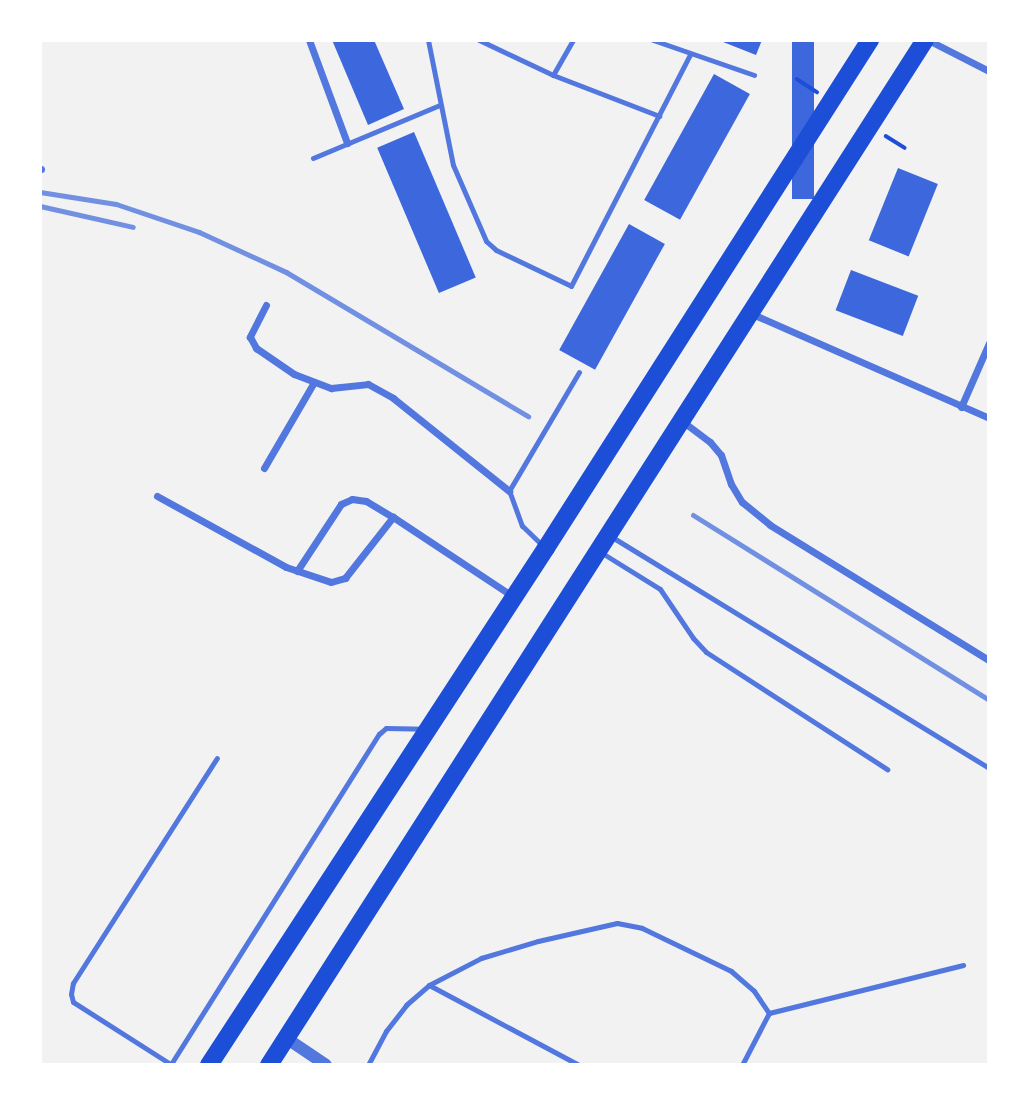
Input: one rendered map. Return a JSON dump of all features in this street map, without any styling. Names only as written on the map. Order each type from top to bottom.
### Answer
[{"type":"main road","points":[[209,1065],[546,548],[870,40]]},
{"type":"main road","points":[[269,1065],[927,40]]},
{"type":"street","points":[[309,40],[347,143]]},
{"type":"street","points":[[927,40],[989,71]]},
{"type":"street","points":[[266,305],[250,337],[256,348],[295,374],[314,382],[331,388],[368,384],[393,398],[509,491]]},
{"type":"street","points":[[750,313],[989,418]]},
{"type":"street","points":[[961,407],[989,343]]},
{"type":"street","points":[[264,468],[314,382]]},
{"type":"street","points":[[681,420],[710,442],[721,455],[742,502],[770,525],[989,660]]},
{"type":"street","points":[[157,496],[297,571],[331,582],[345,578],[393,517]]},
{"type":"street","points":[[297,571],[341,504],[352,499],[366,501],[393,517],[514,597]]},
{"type":"street","points":[[286,1038],[326,1065]]},
{"type":"lane","points":[[428,40],[453,165],[486,241],[496,250],[571,286],[690,54]]},
{"type":"lane","points":[[479,40],[553,75],[659,116]]},
{"type":"lane","points":[[553,75],[573,40]]},
{"type":"lane","points":[[653,40],[754,75]]},
{"type":"lane","points":[[313,158],[440,105]]},
{"type":"lane","points":[[546,548],[522,526],[509,491],[579,372]]},
{"type":"lane","points":[[610,535],[989,768]]},
{"type":"lane","points":[[600,551],[660,589],[692,638],[706,652],[887,769]]},
{"type":"lane","points":[[217,758],[74,983],[71,994],[74,1002],[171,1065],[379,734],[386,727],[428,729]]},
{"type":"lane","points":[[368,1065],[386,1031],[405,1005],[429,985],[481,958],[549,938],[617,923],[642,928],[731,971],[754,990],[769,1013]]},
{"type":"lane","points":[[742,1065],[769,1013],[963,965]]},
{"type":"lane","points":[[429,985],[579,1065]]},
{"type":"path","points":[[797,79],[831,101]]},
{"type":"path","points":[[870,126],[905,148]]},
{"type":"building","points":[[332,40],[374,40],[404,109],[368,125]]},
{"type":"building","points":[[718,40],[762,40],[756,55]]},
{"type":"building","points":[[792,40],[814,40],[814,199],[792,199]]},
{"type":"building","points":[[714,74],[750,94],[680,220],[644,200]]},
{"type":"building","points":[[414,132],[476,277],[439,293],[377,148]]},
{"type":"building","points":[[898,168],[938,184],[909,256],[869,240]]},
{"type":"building","points":[[629,224],[665,244],[595,370],[559,350]]},
{"type":"building","points":[[851,270],[918,296],[903,336],[836,310]]},
{"type":"railway","points":[[40,192],[116,204],[199,232],[286,272],[528,416]]},
{"type":"railway","points":[[40,206],[133,227]]},
{"type":"railway","points":[[693,515],[989,700]]}]
